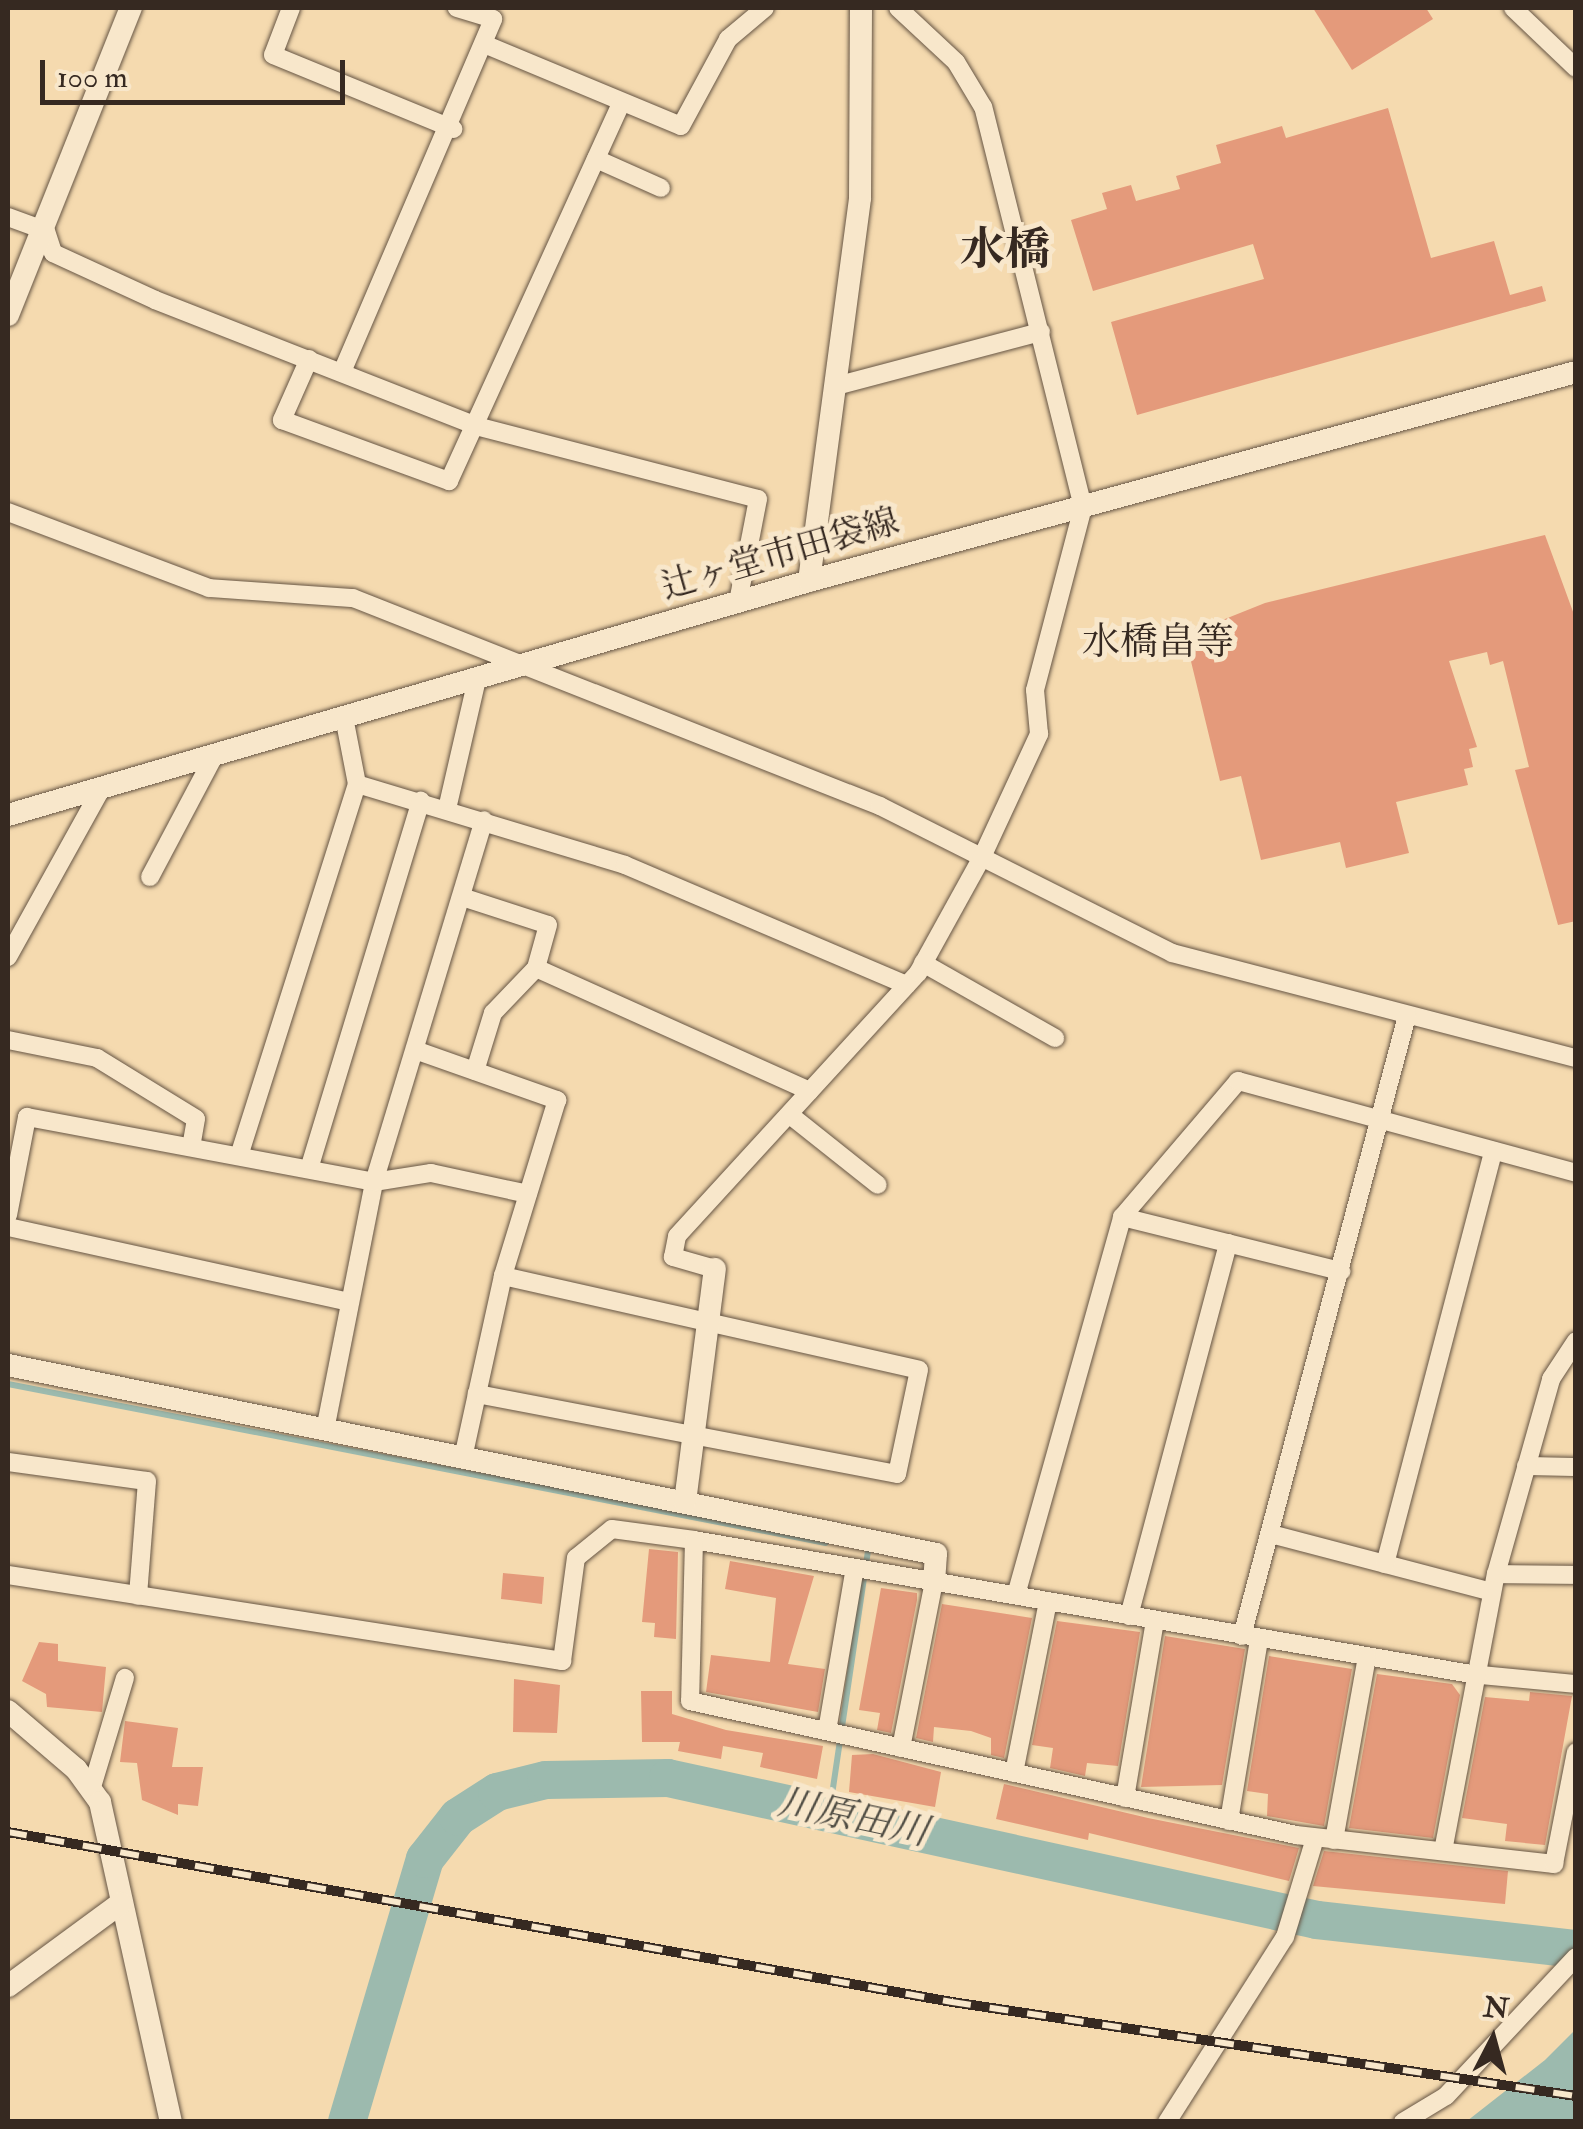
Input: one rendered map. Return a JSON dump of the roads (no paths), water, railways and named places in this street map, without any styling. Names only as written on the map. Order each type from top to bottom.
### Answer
[{"type":"main road","points":[[8,315],[46,231],[130,8]]},
{"type":"main road","points":[[809,581],[860,198],[861,8]]},
{"type":"main road","name":"辻ヶ堂市田袋線","points":[[8,816],[809,581],[1576,372]]},
{"type":"main road","points":[[684,1502],[716,1269]]},
{"type":"main road","points":[[8,1366],[936,1554],[934,1581]]},
{"type":"main road","points":[[8,1711],[92,1786],[171,2122]]},
{"type":"main road","points":[[8,1986],[121,1902]]},
{"type":"street","points":[[291,8],[273,55],[453,128]]},
{"type":"street","points":[[342,372],[453,128],[495,13],[457,8]]},
{"type":"street","points":[[484,44],[621,104],[682,126],[728,40],[765,8]]},
{"type":"street","points":[[716,1269],[673,1258],[677,1236],[907,985],[982,857],[1039,734],[1035,690],[1083,507],[983,107],[956,62],[898,8]]},
{"type":"street","points":[[1512,8],[1576,68]]},
{"type":"street","points":[[309,360],[282,420],[450,481],[621,104]]},
{"type":"street","points":[[596,159],[662,188]]},
{"type":"street","points":[[8,217],[46,231],[52,253],[476,426],[758,499],[738,602]]},
{"type":"street","points":[[836,386],[1041,332]]},
{"type":"street","points":[[8,512],[147,571],[209,588],[354,598],[880,806],[1172,953],[1576,1058]]},
{"type":"street","points":[[447,808],[477,679]]},
{"type":"street","points":[[239,1156],[357,784],[344,717]]},
{"type":"street","points":[[150,877],[214,756]]},
{"type":"street","points":[[357,784],[447,808],[715,898],[907,985]]},
{"type":"street","points":[[8,957],[101,789]]},
{"type":"street","points":[[309,1170],[421,802]]},
{"type":"street","points":[[324,1430],[344,1301],[374,1182],[484,820]]},
{"type":"street","points":[[462,896],[548,925],[536,968],[493,1013],[475,1071]]},
{"type":"street","points":[[923,963],[1055,1038]]},
{"type":"street","points":[[536,968],[810,1091]]},
{"type":"street","points":[[1229,1821],[1251,1637],[1271,1534],[1408,1016]]},
{"type":"street","points":[[8,1040],[98,1058],[196,1119],[190,1147]]},
{"type":"street","points":[[415,1050],[558,1100],[503,1276],[463,1458]]},
{"type":"street","points":[[1016,1595],[1122,1217],[1238,1082],[1576,1173]]},
{"type":"street","points":[[790,1114],[878,1185]]},
{"type":"street","points":[[8,1215],[28,1116],[374,1182],[432,1173],[528,1194]]},
{"type":"street","points":[[1385,1564],[1493,1150]]},
{"type":"street","points":[[1122,1217],[1340,1271]]},
{"type":"street","points":[[8,1227],[344,1301]]},
{"type":"street","points":[[1129,1616],[1228,1244]]},
{"type":"street","points":[[477,1394],[897,1474],[919,1370],[503,1276]]},
{"type":"street","points":[[1443,1852],[1472,1674],[1494,1583],[1526,1466],[1576,1341]]},
{"type":"street","points":[[8,1462],[147,1480],[138,1596]]},
{"type":"street","points":[[1526,1466],[1576,1468]]},
{"type":"street","points":[[8,1575],[562,1661],[576,1558],[612,1529],[1472,1674],[1576,1684]]},
{"type":"street","points":[[1271,1534],[1385,1564],[1494,1583],[1576,1575]]},
{"type":"street","points":[[694,1540],[690,1701],[1324,1839],[1554,1864],[1576,1752]]},
{"type":"street","points":[[827,1732],[855,1568]]},
{"type":"street","points":[[901,1748],[934,1581]]},
{"type":"street","points":[[1014,1773],[1048,1601]]},
{"type":"street","points":[[1125,1798],[1155,1620]]},
{"type":"street","points":[[1167,2122],[1286,1937],[1324,1839],[1367,1656]]},
{"type":"street","points":[[92,1786],[125,1678]]},
{"type":"street","points":[[1403,2122],[1446,2096],[1576,1957]]},
{"type":"waterway","points":[[8,1384],[826,1543]]},
{"type":"waterway","points":[[829,1815],[868,1551]]},
{"type":"waterway","name":"川原田川","points":[[347,2122],[425,1859],[458,1817],[497,1792],[546,1780],[668,1778],[1317,1920],[1576,1949]]},
{"type":"railway","points":[[8,1832],[952,2002],[1576,2096]]},
{"type":"district","name":"水橋","points":[[1005,251]]},
{"type":"district","name":"水橋畠等","points":[[1158,643]]}]
